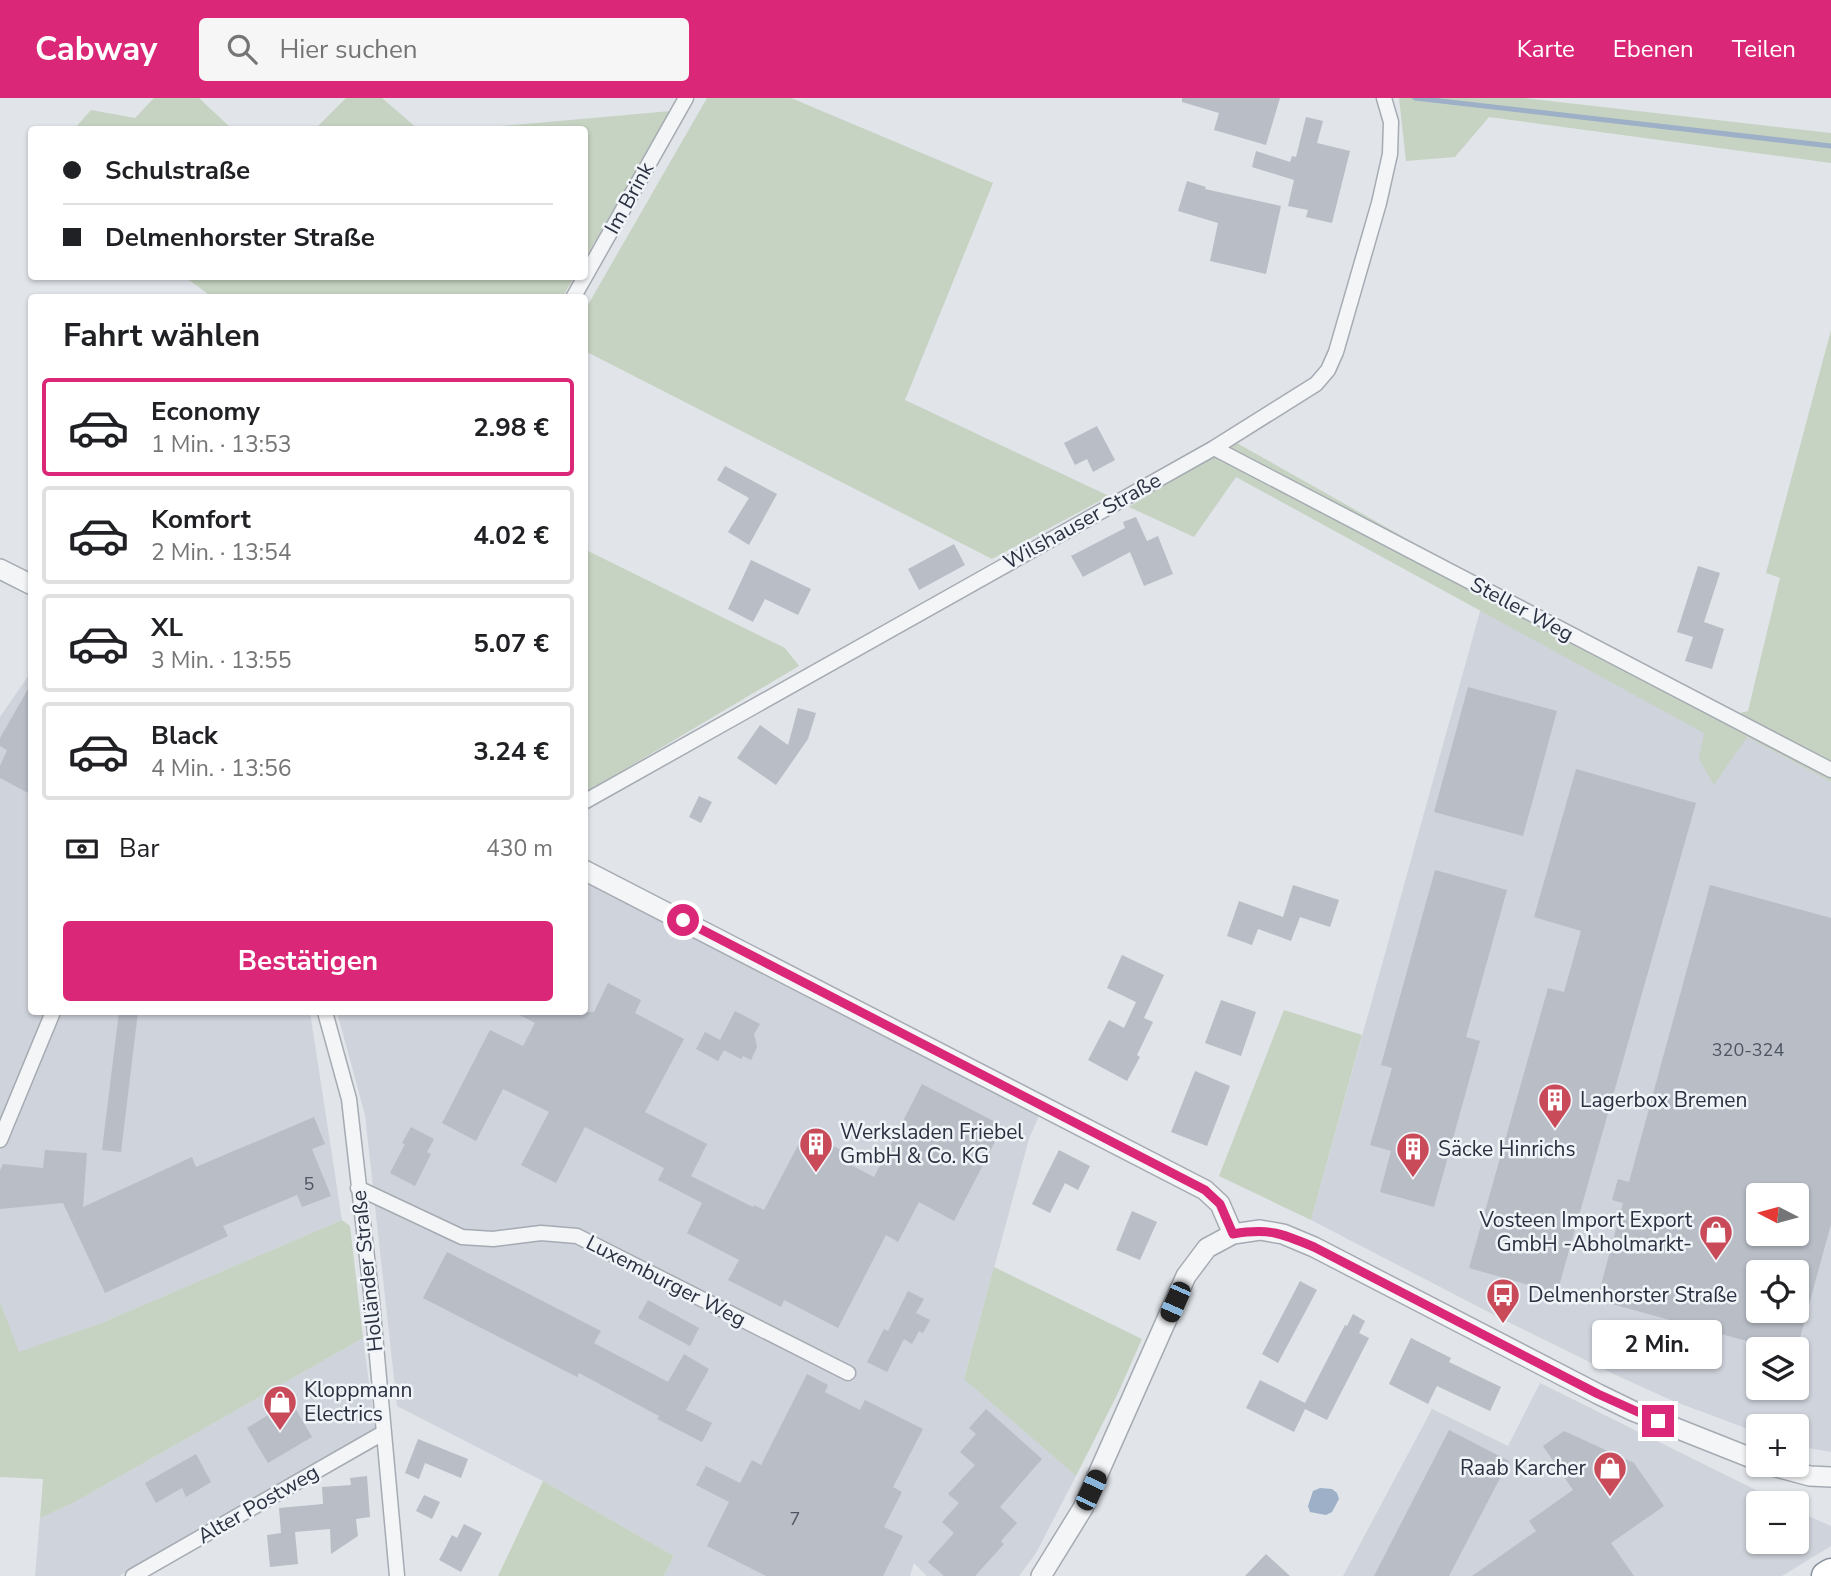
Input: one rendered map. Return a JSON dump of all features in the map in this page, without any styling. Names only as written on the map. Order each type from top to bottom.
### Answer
[{"type":"highway","points":[[1826,1576],[1831,1573]]},
{"type":"street","name":"Im Brink","points":[[588,271],[686,98]]},
{"type":"street","name":"Wilshauser Straße","points":[[588,800],[1214,448],[1316,384],[1332,361],[1359,276],[1390,154],[1391,122],[1384,98]]},
{"type":"street","name":"Steller Weg","points":[[1214,448],[1831,770]]},
{"type":"street","points":[[0,569],[28,583]]},
{"type":"street","points":[[588,872],[1205,1190],[1220,1204],[1233,1234]]},
{"type":"street","points":[[0,1140],[52,1015]]},
{"type":"street","name":"Holländer Straße","points":[[326,1015],[349,1099],[372,1301],[397,1576]]},
{"type":"street","name":"Luxemburger Weg","points":[[358,1188],[462,1237],[494,1239],[541,1233],[578,1236],[848,1373]]},
{"type":"street","points":[[1041,1576],[1054,1559],[1083,1508],[1186,1276],[1207,1248],[1233,1234],[1259,1230],[1283,1234],[1314,1247],[1621,1405],[1746,1456]]},
{"type":"street","name":"Alter Postweg","points":[[133,1576],[383,1433]]},
{"type":"street","points":[[1809,1476],[1831,1477]]},
{"type":"shaded area","points":[[1484,597],[1831,782],[1831,1452],[1809,1448],[1809,1414],[1746,1414],[1746,1428],[1673,1401],[1498,1317],[1311,1220]]},
{"type":"shaded area","points":[[28,676],[28,1015],[310,1015],[342,1220],[99,1324],[18,1353],[0,1302],[0,717]]},
{"type":"shaded area","points":[[588,881],[1040,1113],[1029,1139],[964,1378],[1076,1476],[1036,1553],[1019,1576],[927,1576],[914,1563],[910,1576],[664,1576],[674,1556],[543,1481],[397,1406],[365,1115],[338,1015],[588,1015]]},
{"type":"shaded area","points":[[363,1338],[375,1428],[119,1576],[35,1576],[40,1518],[73,1503]]},
{"type":"shaded area","points":[[1540,1383],[1758,1491],[1746,1491],[1746,1554],[1809,1554],[1809,1516],[1831,1526],[1831,1546],[1782,1576],[1343,1576],[1432,1409],[1508,1446]]},
{"type":"green space","points":[[154,98],[199,98],[229,126],[77,126],[91,110],[135,118]]},
{"type":"green space","points":[[346,98],[382,98],[415,126],[318,126]]},
{"type":"green space","points":[[707,98],[791,98],[993,183],[905,400],[1109,496],[992,559],[588,353],[588,305]]},
{"type":"green space","points":[[1399,98],[1523,98],[1831,133],[1831,163],[1489,117],[1455,157],[1406,161]]},
{"type":"green space","points":[[671,111],[588,254],[588,126],[503,126]]},
{"type":"green space","points":[[189,280],[572,280],[564,294],[208,294]]},
{"type":"green space","points":[[1831,330],[1831,782],[1747,737],[1714,785],[1699,759],[1704,733],[1236,477],[1194,537],[1129,507],[1235,442],[1723,717],[1748,711],[1780,578],[1766,573]]},
{"type":"green space","points":[[588,551],[785,648],[799,666],[588,791]]},
{"type":"green space","points":[[1284,1010],[1362,1035],[1311,1220],[1219,1176]]},
{"type":"green space","points":[[342,1220],[350,1226],[363,1338],[73,1503],[40,1518],[43,1479],[0,1477],[0,1302],[19,1352],[99,1324]]},
{"type":"green space","points":[[994,1267],[1142,1339],[1076,1476],[964,1379]]},
{"type":"green space","points":[[543,1481],[674,1556],[664,1576],[498,1576]]},
{"type":"water","points":[[1320,1488],[1332,1489],[1339,1499],[1332,1512],[1326,1515],[1310,1512],[1308,1506],[1313,1491]]},
{"type":"building","points":[[1182,98],[1280,98],[1266,145],[1214,130],[1219,113],[1182,102]]},
{"type":"building","points":[[1306,117],[1323,121],[1317,143],[1350,151],[1332,223],[1306,217],[1308,210],[1288,206],[1294,180],[1252,167],[1256,151],[1290,162],[1292,156],[1296,157]]},
{"type":"building","points":[[1187,181],[1206,187],[1205,189],[1281,206],[1266,274],[1210,261],[1218,223],[1178,211]]},
{"type":"building","points":[[1097,426],[1115,460],[1093,472],[1087,459],[1075,465],[1064,443]]},
{"type":"building","points":[[725,466],[777,494],[749,545],[728,532],[749,498],[717,480]]},
{"type":"building","points":[[1136,517],[1147,541],[1158,536],[1173,574],[1144,586],[1130,552],[1083,577],[1071,556],[1125,528],[1123,522]]},
{"type":"building","points":[[954,544],[965,565],[919,590],[908,569]]},
{"type":"building","points":[[751,560],[811,589],[798,615],[765,599],[753,622],[728,609]]},
{"type":"building","points":[[1698,566],[1720,573],[1704,622],[1724,629],[1712,669],[1685,661],[1693,637],[1677,632]]},
{"type":"building","points":[[1468,687],[1557,711],[1523,836],[1434,812]]},
{"type":"building","points":[[28,689],[28,793],[0,778],[0,766],[7,750],[0,746],[0,738]]},
{"type":"building","points":[[798,708],[816,713],[808,739],[776,785],[737,758],[760,725],[788,745]]},
{"type":"building","name":"Lagerbox Bremen","points":[[1576,769],[1696,803],[1557,1293],[1469,1268],[1548,988],[1564,992],[1581,931],[1534,917]]},
{"type":"building","points":[[699,796],[712,802],[701,823],[689,817]]},
{"type":"building","points":[[1435,870],[1507,890],[1466,1037],[1480,1041],[1434,1207],[1380,1192],[1391,1151],[1370,1145],[1392,1068],[1381,1065]]},
{"type":"building","points":[[1293,885],[1339,900],[1330,927],[1300,917],[1291,941],[1258,929],[1252,945],[1227,936],[1239,901],[1283,917]]},
{"type":"building","points":[[1710,885],[1831,918],[1831,1224],[1809,1305],[1809,1260],[1746,1260],[1746,1323],[1804,1323],[1800,1337],[1746,1337],[1746,1341],[1597,1300],[1623,1203],[1612,1200],[1618,1179],[1629,1182]]},
{"type":"building","points":[[1122,955],[1164,975],[1144,1018],[1153,1022],[1137,1055],[1140,1057],[1127,1081],[1088,1060],[1109,1020],[1124,1028],[1136,1002],[1107,988]]},
{"type":"building","points":[[608,983],[641,1000],[635,1013],[684,1039],[645,1112],[707,1144],[691,1176],[753,1207],[754,1205],[764,1210],[805,1132],[849,1154],[845,1162],[874,1177],[922,1084],[1003,1126],[954,1221],[919,1202],[898,1242],[886,1235],[838,1328],[784,1300],[781,1307],[728,1280],[739,1260],[687,1233],[702,1203],[658,1180],[664,1168],[585,1127],[556,1183],[521,1165],[549,1112],[503,1089],[476,1141],[442,1123],[490,1030],[523,1046],[535,1023],[520,1015],[588,1015],[588,1012],[594,1012]]},
{"type":"building","points":[[1221,1000],[1256,1012],[1241,1056],[1205,1043]]},
{"type":"building","points":[[735,1011],[760,1024],[754,1034],[757,1047],[751,1060],[743,1056],[741,1059],[724,1050],[718,1061],[696,1049],[705,1032],[720,1040]]},
{"type":"building","points":[[119,1015],[138,1015],[121,1152],[102,1150]]},
{"type":"building","points":[[1195,1071],[1230,1086],[1207,1146],[1171,1132]]},
{"type":"building","points":[[314,1117],[325,1144],[312,1149],[331,1196],[302,1207],[297,1195],[223,1226],[228,1236],[105,1293],[63,1203],[0,1209],[0,1171],[3,1164],[43,1168],[45,1150],[87,1153],[83,1207],[192,1157],[196,1167]]},
{"type":"building","points":[[411,1127],[434,1139],[427,1152],[431,1154],[415,1186],[390,1173]]},
{"type":"building","points":[[1059,1150],[1090,1166],[1078,1190],[1065,1183],[1050,1213],[1032,1204]]},
{"type":"building","points":[[1132,1211],[1157,1222],[1140,1260],[1116,1250]]},
{"type":"building","points":[[447,1252],[601,1331],[594,1343],[668,1382],[684,1354],[709,1369],[686,1410],[712,1423],[702,1442],[579,1373],[577,1377],[423,1298]]},
{"type":"building","points":[[1300,1281],[1317,1290],[1278,1363],[1262,1354]]},
{"type":"building","points":[[908,1291],[924,1299],[916,1313],[930,1320],[923,1333],[919,1331],[912,1344],[904,1339],[887,1372],[867,1362],[884,1329],[888,1331]]},
{"type":"building","points":[[648,1300],[699,1328],[690,1346],[638,1318]]},
{"type":"building","points":[[1353,1314],[1365,1321],[1359,1333],[1369,1338],[1327,1420],[1305,1409],[1294,1432],[1246,1408],[1260,1380],[1305,1403]]},
{"type":"building","points":[[1411,1338],[1451,1358],[1449,1362],[1501,1387],[1490,1411],[1437,1386],[1428,1404],[1389,1384]]},
{"type":"building","points":[[807,1374],[828,1385],[825,1392],[860,1410],[865,1400],[923,1429],[893,1487],[902,1492],[884,1527],[903,1536],[883,1576],[766,1576],[707,1546],[729,1502],[696,1485],[706,1466],[740,1483],[752,1460],[761,1465]]},
{"type":"building","name":"Kloppmann Electrics","points":[[291,1401],[312,1437],[268,1463],[247,1428]]},
{"type":"building","points":[[986,1409],[1042,1459],[1000,1507],[1017,1523],[1001,1541],[1004,1544],[975,1576],[944,1576],[928,1562],[954,1533],[942,1522],[959,1503],[948,1494],[975,1465],[960,1452],[976,1434],[969,1428]]},
{"type":"building","points":[[1449,1430],[1509,1461],[1449,1576],[1374,1576]]},
{"type":"building","name":"Raab Karcher","points":[[1564,1431],[1634,1463],[1664,1506],[1611,1543],[1634,1576],[1472,1576],[1536,1531],[1529,1521],[1573,1490],[1543,1446]]},
{"type":"building","points":[[418,1439],[468,1459],[461,1478],[425,1463],[419,1479],[405,1473]]},
{"type":"building","points":[[196,1454],[211,1482],[186,1497],[182,1488],[156,1503],[145,1483]]},
{"type":"building","points":[[367,1476],[370,1517],[356,1519],[358,1536],[331,1554],[330,1529],[295,1532],[298,1564],[270,1567],[267,1535],[281,1533],[279,1508],[323,1504],[322,1487],[351,1485],[350,1478]]},
{"type":"building","points":[[424,1495],[440,1502],[432,1519],[416,1511]]},
{"type":"building","points":[[464,1524],[482,1533],[461,1572],[439,1560],[452,1535],[457,1538]]},
{"type":"building","points":[[1266,1554],[1290,1576],[1245,1576]]},
{"type":"waterway","points":[[1415,98],[1831,146]]},
{"type":"place","name":"Lagerbox Bremen","points":[[1555,1130]]},
{"type":"place","name":"Werksladen Friebel GmbH & Co. KG","points":[[816,1174]]},
{"type":"place","name":"Säcke Hinrichs","points":[[1413,1179]]},
{"type":"place","name":"Vosteen Import Export GmbH -Abholmarkt-","points":[[1716,1262]]},
{"type":"place","name":"Delmenhorster Straße","points":[[1503,1325]]},
{"type":"place","name":"Kloppmann Electrics","points":[[280,1432]]},
{"type":"place","name":"Raab Karcher","points":[[1610,1498]]},
{"type":"route","points":[[683,920],[1205,1190],[1220,1204],[1233,1234],[1259,1230],[1283,1234],[1314,1247],[1503,1346],[1658,1421]]}]
